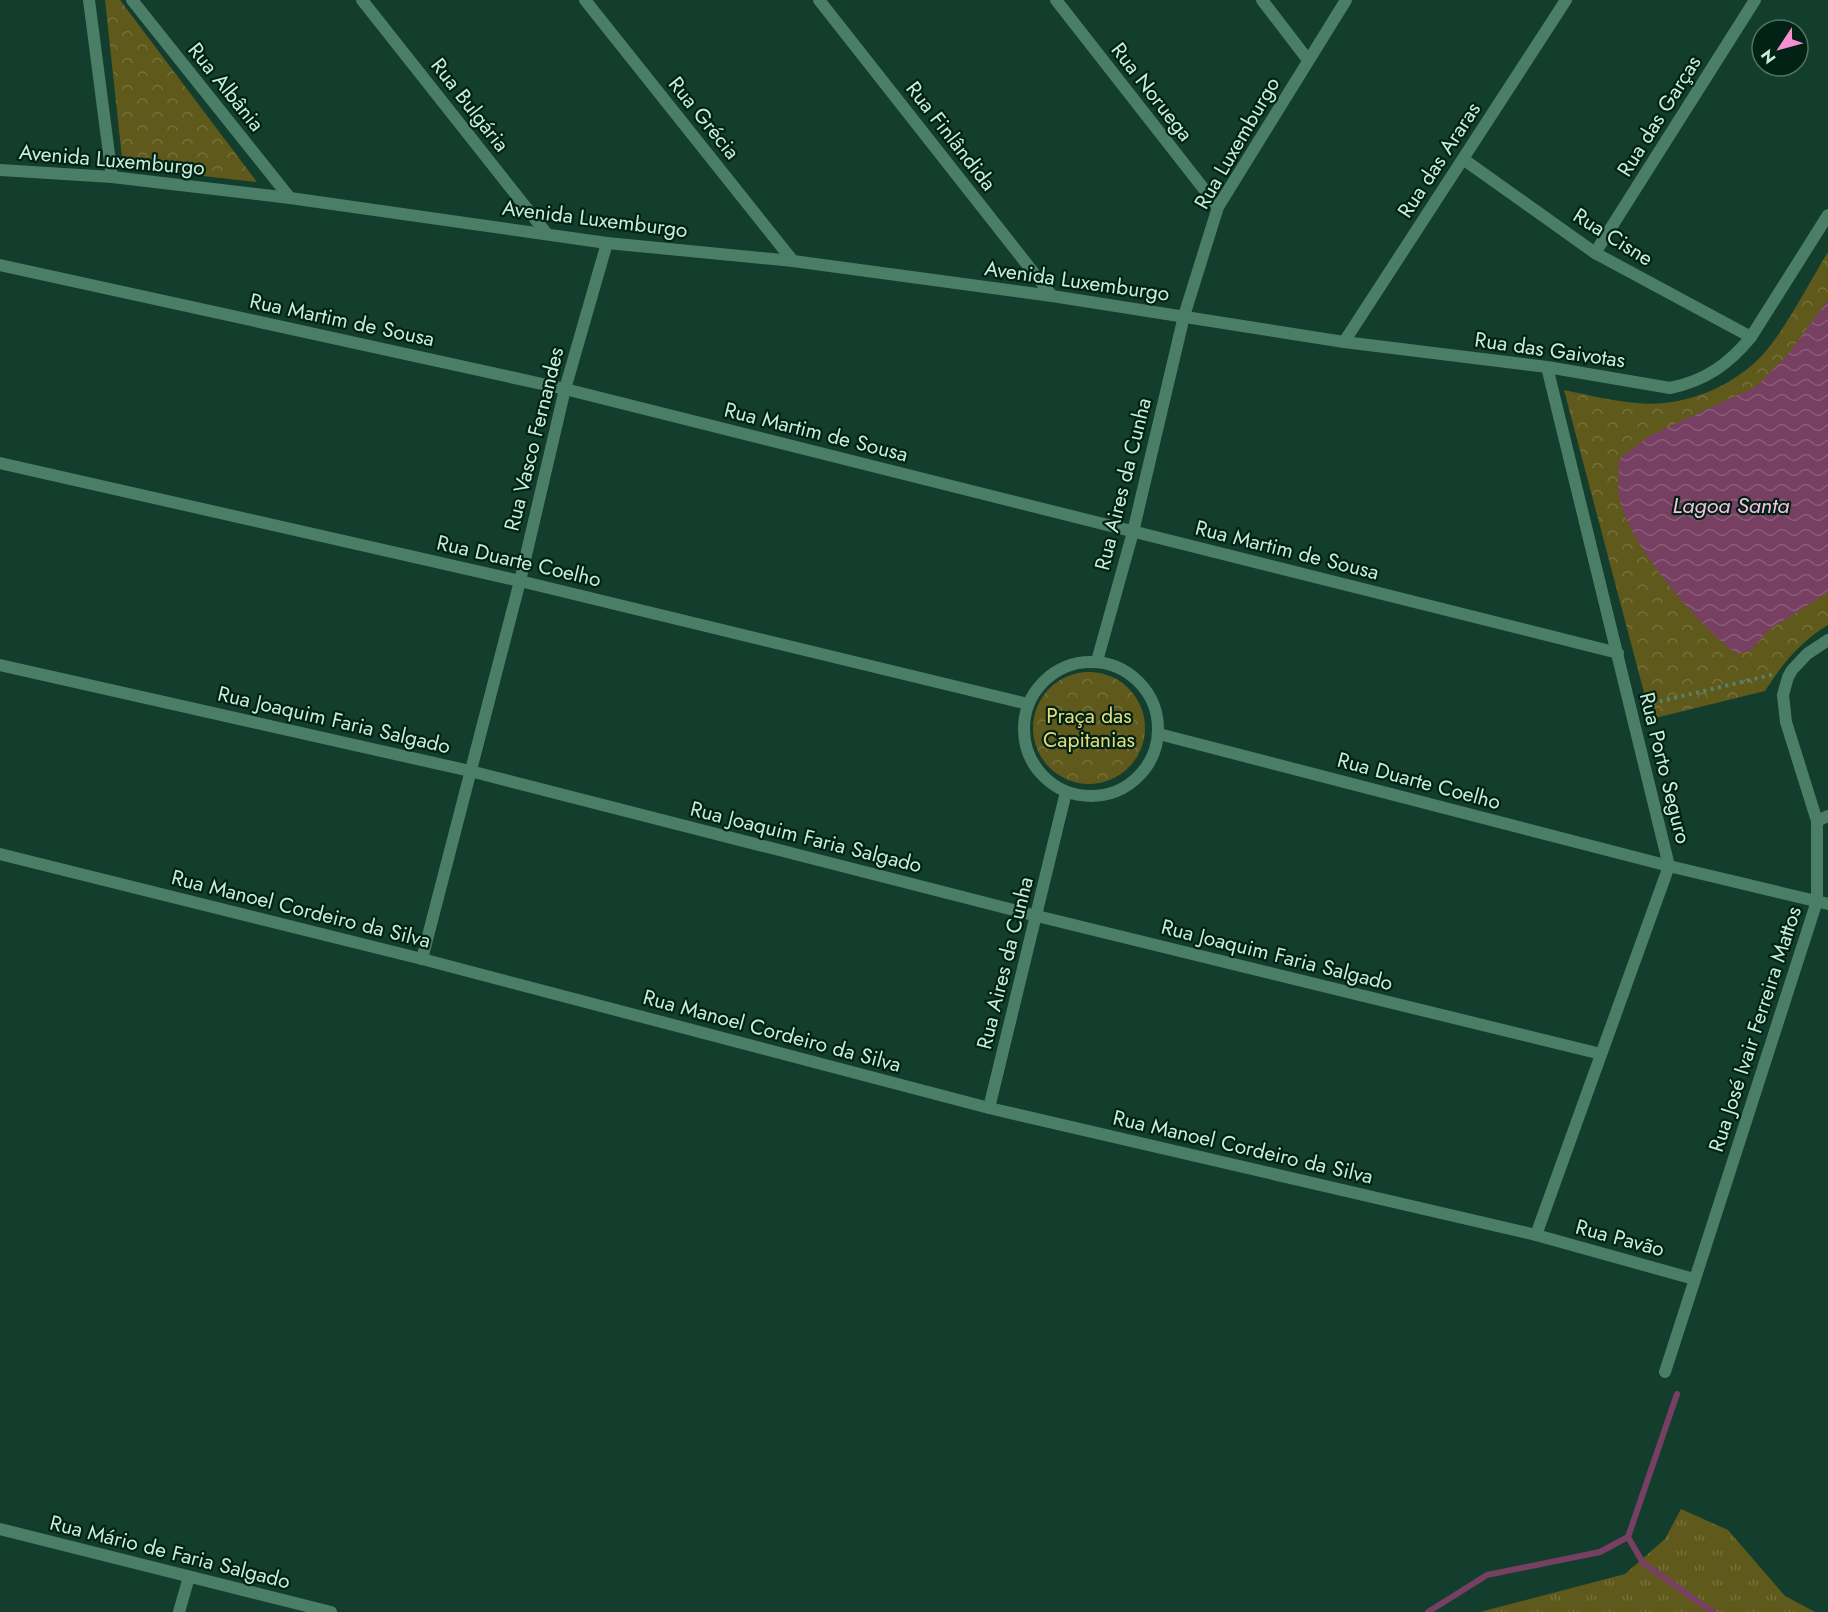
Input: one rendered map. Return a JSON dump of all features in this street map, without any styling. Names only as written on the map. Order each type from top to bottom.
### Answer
[{"type":"street","points":[[89,0],[112,177]]},
{"type":"street","name":"Rua Albânia","points":[[132,0],[290,198]]},
{"type":"street","name":"Rua Bulgária","points":[[362,0],[548,234]]},
{"type":"street","name":"Rua Grécia","points":[[585,0],[793,261]]},
{"type":"street","name":"Rua Finlândida","points":[[819,0],[1052,296]]},
{"type":"street","name":"Rua Noruega","points":[[1056,0],[1218,207]]},
{"type":"street","points":[[1262,0],[1308,60]]},
{"type":"street","name":"Rua Luxemburgo","points":[[1184,316],[1218,207],[1346,0]]},
{"type":"street","name":"Rua das Araras","points":[[1344,342],[1566,0]]},
{"type":"street","name":"Rua das Garças","points":[[1595,253],[1755,0]]},
{"type":"street","name":"Rua Cisne","points":[[1463,159],[1595,253],[1751,337]]},
{"type":"street","name":"Avenida Luxemburgo","points":[[0,170],[112,177],[290,198],[607,243],[793,261],[1184,316]]},
{"type":"street","name":"Rua das Gaivotas","points":[[1184,316],[1344,342],[1547,367],[1670,388],[1687,385],[1714,373],[1737,354],[1751,337],[1828,215]]},
{"type":"street","name":"Rua Vasco Fernandes","points":[[422,960],[520,581],[565,389],[607,243]]},
{"type":"street","name":"Rua Martim de Sousa","points":[[0,265],[565,389],[1618,652]]},
{"type":"street","name":"Rua Aires da Cunha","points":[[1097,661],[1133,532],[1184,316]]},
{"type":"street","name":"Rua Porto Seguro","points":[[1536,1235],[1669,866],[1547,367]]},
{"type":"street","name":"Rua Duarte Coelho","points":[[0,463],[520,581],[1028,704]]},
{"type":"street","name":"Rua José Ivair Ferreira Mattos","points":[[1665,1372],[1694,1279],[1822,903],[1822,818],[1786,722],[1783,695],[1792,670],[1807,654],[1828,640]]},
{"type":"street","points":[[1097,661],[1126,670],[1138,680],[1154,704],[1159,734],[1152,759],[1137,779],[1116,792],[1090,797],[1066,792],[1044,777],[1029,756],[1023,730],[1028,704],[1039,685],[1055,671],[1075,662],[1097,661]]},
{"type":"street","name":"Rua Joaquim Faria Salgado","points":[[0,664],[470,771],[1037,916],[1601,1054]]},
{"type":"street","name":"Rua Duarte Coelho","points":[[1159,734],[1669,866],[1822,903]]},
{"type":"street","name":"Rua Aires da Cunha","points":[[989,1108],[1066,792]]},
{"type":"street","name":"Rua Manoel Cordeiro da Silva","points":[[0,854],[422,960],[989,1108],[1536,1235]]},
{"type":"street","name":"Rua Pavão","points":[[1536,1235],[1694,1279]]},
{"type":"street","name":"Rua Mário de Faria Salgado","points":[[0,1529],[331,1612]]},
{"type":"street","points":[[179,1612],[189,1577]]},
{"type":"path","points":[[1630,709],[1792,670]]},
{"type":"green space","points":[[105,0],[120,0],[257,182],[123,167]]},
{"type":"green space","name":"Lagoa Santa","points":[[1828,252],[1828,625],[1809,638],[1793,654],[1765,691],[1651,719],[1564,390],[1618,401],[1655,404],[1673,402],[1710,391],[1743,372],[1770,346]]},
{"type":"green space","name":"Praça das Capitanias","points":[[1089,672],[1110,677],[1128,689],[1140,707],[1145,728],[1140,749],[1128,767],[1110,779],[1089,784],[1068,779],[1050,767],[1038,749],[1033,728],[1038,707],[1050,689],[1068,677]]},
{"type":"green space","points":[[1681,1509],[1728,1530],[1785,1596],[1815,1612],[1480,1612],[1625,1574],[1665,1539]]},
{"type":"water","name":"Lagoa Santa","points":[[1828,300],[1828,592],[1769,630],[1751,650],[1737,654],[1704,625],[1687,606],[1640,544],[1621,505],[1619,459],[1649,436],[1757,386],[1789,353]]},
{"type":"waterway","points":[[1428,1612],[1487,1575],[1600,1552],[1628,1537],[1677,1394]]},
{"type":"waterway","points":[[1628,1537],[1643,1563],[1713,1612]]}]
